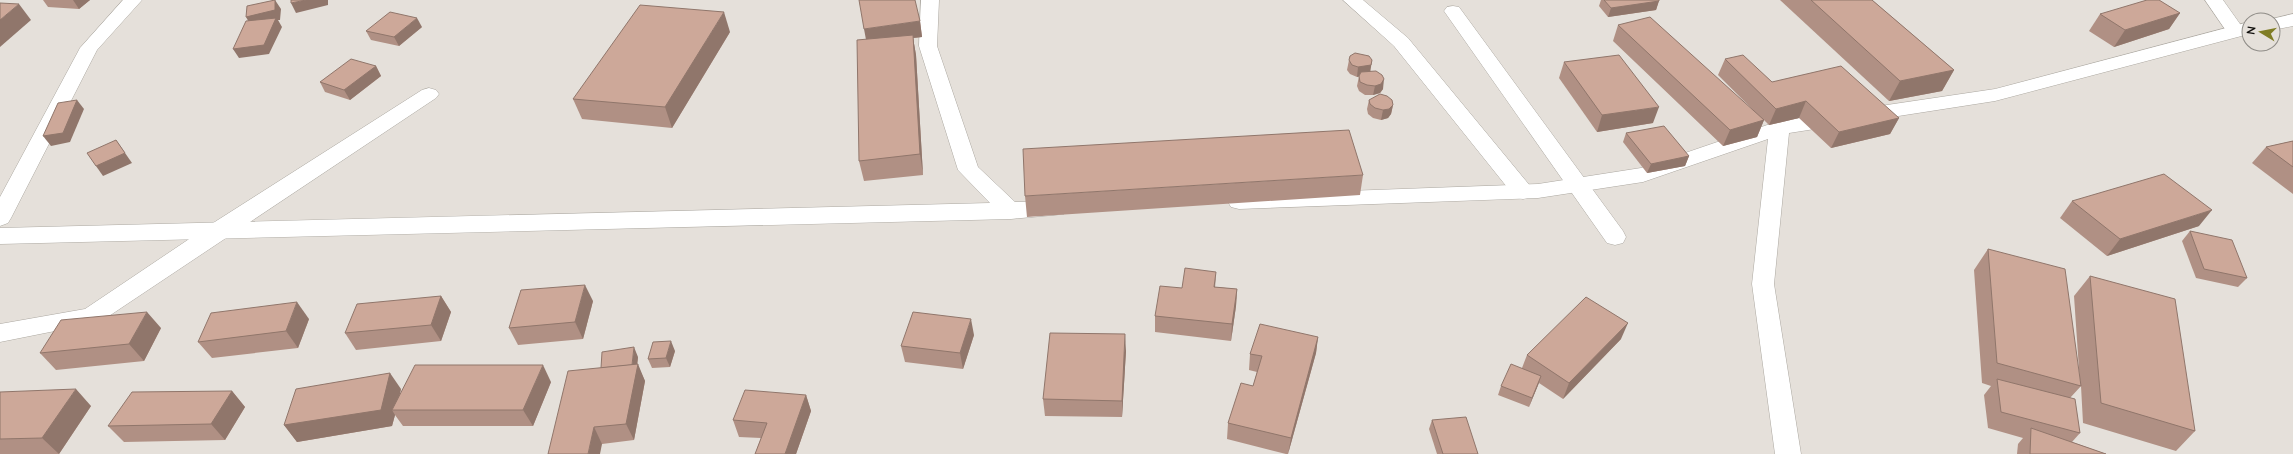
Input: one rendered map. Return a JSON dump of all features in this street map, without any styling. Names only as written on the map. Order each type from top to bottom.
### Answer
[{"type":"street","points":[[0,218],[88,48],[133,0]]},
{"type":"street","points":[[930,0],[928,46],[969,170],[1011,211]]},
{"type":"street","points":[[1352,0],[1400,42],[1523,192]]},
{"type":"street","points":[[2214,0],[2241,29]]},
{"type":"street","points":[[1576,186],[1453,11],[1615,237]]},
{"type":"street","points":[[2281,22],[2293,20]]},
{"type":"street","points":[[1216,203],[1523,192],[1576,186],[1643,175],[1779,128],[1994,95],[2241,30]]},
{"type":"street","points":[[0,333],[92,316],[429,94]]},
{"type":"street","points":[[1779,128],[1763,284],[1788,454]]},
{"type":"street","points":[[0,236],[1074,209]]},
{"type":"street","points":[[92,316],[218,231]]},
{"type":"building","points":[[275,0],[275,10],[246,17],[247,6]]},
{"type":"building","points":[[291,0],[306,0],[291,3]]},
{"type":"building","points":[[859,0],[915,0],[920,21],[864,29]]},
{"type":"building","points":[[1604,0],[1659,0],[1659,1],[1611,8]]},
{"type":"building","points":[[1811,0],[1872,0],[1954,70],[1900,81]]},
{"type":"building","points":[[2147,0],[2159,0],[2180,13],[2125,30],[2100,14]]},
{"type":"building","points":[[0,3],[19,4],[0,20]]},
{"type":"building","points":[[640,5],[724,12],[665,107],[573,99]]},
{"type":"building","points":[[390,12],[417,18],[394,37],[366,31]]},
{"type":"building","points":[[1650,17],[1764,120],[1730,130],[1618,25]]},
{"type":"building","points":[[276,18],[264,45],[233,49],[246,21]]},
{"type":"building","points":[[913,35],[920,154],[859,161],[857,40]]},
{"type":"building","points":[[1355,53],[1369,56],[1372,60],[1371,65],[1358,67],[1352,65],[1349,60],[1350,56]]},
{"type":"building","points":[[1619,55],[1659,107],[1602,115],[1564,62]]},
{"type":"building","points":[[1743,55],[1772,82],[1841,66],[1899,118],[1839,132],[1806,101],[1776,109],[1725,59]]},
{"type":"building","points":[[351,59],[376,66],[344,90],[320,82]]},
{"type":"building","points":[[1376,71],[1382,75],[1384,79],[1381,84],[1375,86],[1360,82],[1359,76],[1361,72]]},
{"type":"building","points":[[1380,94],[1387,96],[1392,100],[1393,105],[1389,109],[1383,110],[1375,108],[1370,104],[1369,100]]},
{"type":"building","points":[[77,100],[63,133],[43,136],[58,103]]},
{"type":"building","points":[[1664,126],[1689,156],[1651,164],[1626,133]]},
{"type":"building","points":[[1349,130],[1363,175],[1025,196],[1023,149]]},
{"type":"building","points":[[116,140],[125,153],[96,166],[87,153]]},
{"type":"building","points":[[2293,141],[2293,167],[2266,147]]},
{"type":"building","points":[[2164,174],[2212,210],[2120,239],[2072,201]]},
{"type":"building","points":[[2190,231],[2232,240],[2247,278],[2204,269]]},
{"type":"building","points":[[1988,249],[2065,269],[2081,386],[1997,363]]},
{"type":"building","points":[[1185,268],[1216,272],[1214,287],[1237,289],[1232,324],[1155,316],[1160,286],[1182,288]]},
{"type":"building","points":[[2090,276],[2175,299],[2195,431],[2101,403]]},
{"type":"building","points":[[585,285],[575,322],[509,328],[521,290]]},
{"type":"building","points":[[441,296],[431,325],[345,333],[357,304]]},
{"type":"building","points":[[1586,297],[1628,323],[1569,383],[1527,355]]},
{"type":"building","points":[[297,302],[286,331],[198,342],[211,313]]},
{"type":"building","points":[[147,312],[129,344],[40,353],[61,320]]},
{"type":"building","points":[[913,312],[971,319],[960,353],[901,346]]},
{"type":"building","points":[[1260,324],[1318,337],[1291,438],[1228,423],[1241,383],[1253,386],[1262,356],[1250,354]]},
{"type":"building","points":[[1050,333],[1125,334],[1122,401],[1043,399]]},
{"type":"building","points":[[671,341],[666,358],[648,359],[653,342]]},
{"type":"building","points":[[634,347],[632,365],[601,368],[602,352]]},
{"type":"building","points":[[638,364],[626,424],[594,427],[588,454],[548,454],[568,371]]},
{"type":"building","points":[[1511,364],[1541,376],[1532,398],[1501,386]]},
{"type":"building","points":[[415,365],[543,365],[523,410],[392,410]]},
{"type":"building","points":[[390,373],[381,410],[284,425],[296,389]]},
{"type":"building","points":[[1997,379],[2075,399],[2080,433],[2001,412]]},
{"type":"building","points":[[76,389],[42,438],[0,439],[0,392]]},
{"type":"building","points":[[745,390],[806,395],[785,454],[755,454],[767,423],[733,420]]},
{"type":"building","points":[[232,391],[211,424],[108,426],[132,392]]},
{"type":"building","points":[[1466,417],[1478,454],[1443,454],[1432,420]]},
{"type":"building","points":[[2031,428],[2106,454],[2030,454]]}]
